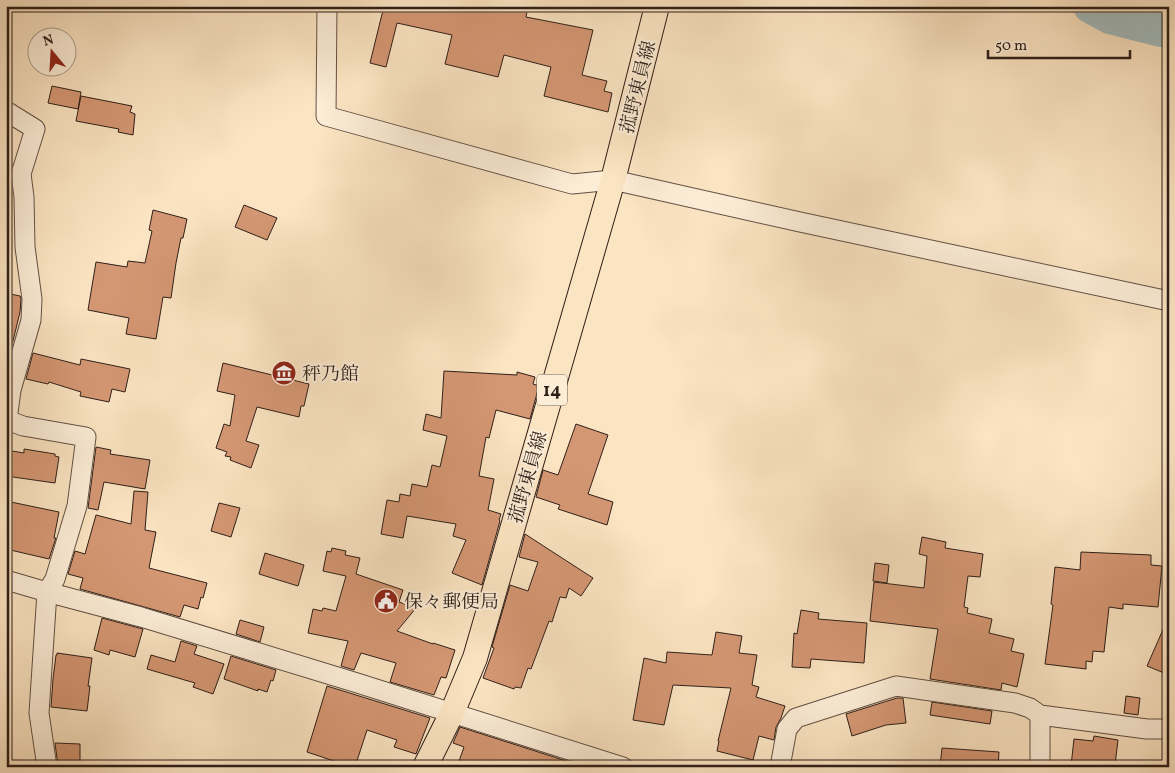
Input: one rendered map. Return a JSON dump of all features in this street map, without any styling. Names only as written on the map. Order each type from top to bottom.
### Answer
[{"type":"main road","name":"菰野東員線","points":[[426,767],[452,713],[474,658],[613,180],[657,6]]},
{"type":"street","points":[[327,6],[326,116],[572,184],[613,180],[1169,301]]},
{"type":"street","points":[[6,111],[34,129],[21,174],[24,197],[25,247],[32,299],[31,320],[11,390],[7,420],[23,426],[86,437],[76,506],[55,579],[47,592],[38,713],[47,767]]},
{"type":"street","points":[[6,580],[150,619],[623,767]]},
{"type":"street","points":[[780,767],[787,729],[796,718],[896,686],[1015,703],[1030,708],[1040,715],[1147,730],[1169,729]]},
{"type":"street","points":[[1040,715],[1040,767]]},
{"type":"building","points":[[384,6],[528,6],[526,17],[593,30],[582,75],[607,81],[604,91],[612,93],[608,112],[544,96],[551,67],[504,55],[498,77],[445,64],[452,35],[397,23],[386,67],[370,63]]},
{"type":"building","points":[[52,86],[81,92],[78,109],[48,103]]},
{"type":"building","points":[[81,96],[132,106],[130,112],[135,114],[133,135],[118,132],[119,129],[76,121]]},
{"type":"building","points":[[244,205],[277,218],[267,240],[235,227]]},
{"type":"building","points":[[153,210],[187,219],[183,238],[181,238],[171,298],[163,297],[156,339],[126,334],[129,318],[88,310],[96,262],[127,267],[128,261],[145,263],[152,231],[149,230]]},
{"type":"building","points":[[6,293],[20,296],[21,299],[20,312],[12,345],[6,345]]},
{"type":"building","points":[[33,353],[80,365],[81,359],[130,369],[125,392],[112,389],[109,402],[80,396],[81,392],[49,382],[48,384],[26,379]]},
{"type":"building","points":[[223,363],[309,384],[304,406],[301,406],[299,417],[257,407],[246,441],[259,445],[251,468],[230,460],[231,457],[225,456],[227,452],[216,448],[224,424],[230,426],[235,395],[217,391]]},
{"type":"building","points":[[444,371],[517,375],[517,372],[535,377],[533,384],[539,386],[530,419],[496,410],[489,438],[486,437],[479,476],[494,479],[488,510],[501,514],[482,585],[452,573],[466,540],[453,536],[456,524],[407,516],[403,538],[381,534],[387,500],[399,502],[400,494],[410,496],[412,484],[427,487],[432,465],[440,467],[447,436],[423,430],[426,414],[441,418]]},
{"type":"building","points":[[576,424],[608,435],[588,494],[613,502],[607,525],[558,509],[560,505],[536,497],[543,470],[558,475]]},
{"type":"building","points":[[96,447],[111,450],[110,454],[150,460],[145,489],[104,482],[98,510],[88,508]]},
{"type":"building","points":[[24,449],[55,454],[55,456],[59,457],[55,483],[6,476],[6,450],[24,453]]},
{"type":"building","points":[[134,491],[148,492],[145,530],[156,532],[149,568],[207,583],[198,609],[184,605],[180,617],[80,589],[83,578],[68,574],[75,551],[85,554],[96,515],[131,524]]},
{"type":"building","points":[[6,501],[59,512],[54,538],[56,538],[49,559],[6,549]]},
{"type":"building","points":[[219,503],[240,508],[231,537],[211,531]]},
{"type":"building","points":[[525,534],[593,578],[581,596],[569,588],[566,598],[560,597],[552,622],[549,621],[531,669],[528,668],[521,688],[515,687],[514,689],[483,678],[494,648],[492,647],[510,585],[528,591],[538,562],[519,557]]},
{"type":"building","points":[[922,537],[946,542],[945,548],[983,554],[980,577],[968,576],[964,607],[968,608],[967,613],[992,619],[989,633],[1014,639],[1011,651],[1024,654],[1017,687],[1002,683],[1001,690],[930,679],[938,629],[870,621],[874,582],[924,588],[927,556],[919,554]]},
{"type":"building","points":[[332,548],[346,551],[345,555],[360,558],[356,574],[403,590],[399,602],[416,608],[397,631],[455,650],[446,678],[441,677],[434,695],[390,682],[396,663],[361,653],[354,670],[341,666],[348,641],[308,633],[313,609],[322,611],[323,608],[336,611],[346,576],[323,571],[327,551],[331,552]]},
{"type":"building","points":[[1081,552],[1151,555],[1151,565],[1162,566],[1158,607],[1123,604],[1123,609],[1109,607],[1104,652],[1093,651],[1092,662],[1086,661],[1086,669],[1045,664],[1053,605],[1051,604],[1055,567],[1080,570]]},
{"type":"building","points":[[265,553],[304,565],[298,586],[259,574]]},
{"type":"building","points":[[875,563],[889,565],[887,583],[873,581]]},
{"type":"building","points":[[801,610],[819,613],[818,619],[867,623],[864,663],[811,659],[810,668],[792,667],[794,633],[797,634]]},
{"type":"building","points":[[1169,616],[1169,675],[1147,666]]},
{"type":"building","points":[[102,618],[143,629],[135,657],[110,650],[109,655],[94,650]]},
{"type":"building","points":[[240,620],[264,627],[260,642],[236,634]]},
{"type":"building","points":[[716,632],[742,636],[739,653],[757,655],[752,685],[759,687],[756,697],[785,706],[776,727],[774,740],[759,736],[753,760],[717,751],[731,688],[673,685],[664,725],[633,720],[644,658],[666,663],[667,652],[712,655]]},
{"type":"building","points":[[181,641],[197,646],[194,654],[224,664],[213,694],[193,687],[195,683],[147,669],[151,655],[175,662]]},
{"type":"building","points":[[57,653],[92,658],[87,711],[51,707]]},
{"type":"building","points":[[231,656],[276,670],[267,692],[258,689],[258,691],[224,679]]},
{"type":"building","points":[[327,686],[430,718],[416,754],[394,747],[397,740],[367,730],[355,767],[339,767],[340,763],[307,752]]},
{"type":"building","points":[[1126,696],[1140,698],[1138,715],[1124,713]]},
{"type":"building","points":[[897,698],[903,698],[906,723],[886,725],[852,736],[846,714]]},
{"type":"building","points":[[932,702],[992,711],[990,724],[930,715]]},
{"type":"building","points":[[460,727],[579,765],[579,767],[457,767],[464,747],[453,743]]},
{"type":"building","points":[[1094,736],[1118,740],[1115,765],[1107,764],[1106,767],[1071,766],[1074,739],[1093,741]]},
{"type":"building","points":[[55,743],[80,744],[80,767],[58,766]]},
{"type":"building","points":[[942,748],[999,752],[998,767],[940,767]]},
{"type":"waterway","points":[[1090,6],[1110,17],[1169,31]]},
{"type":"place","name":"秤乃館","points":[[284,373]]},
{"type":"place","name":"保々郵便局","points":[[386,601]]}]
